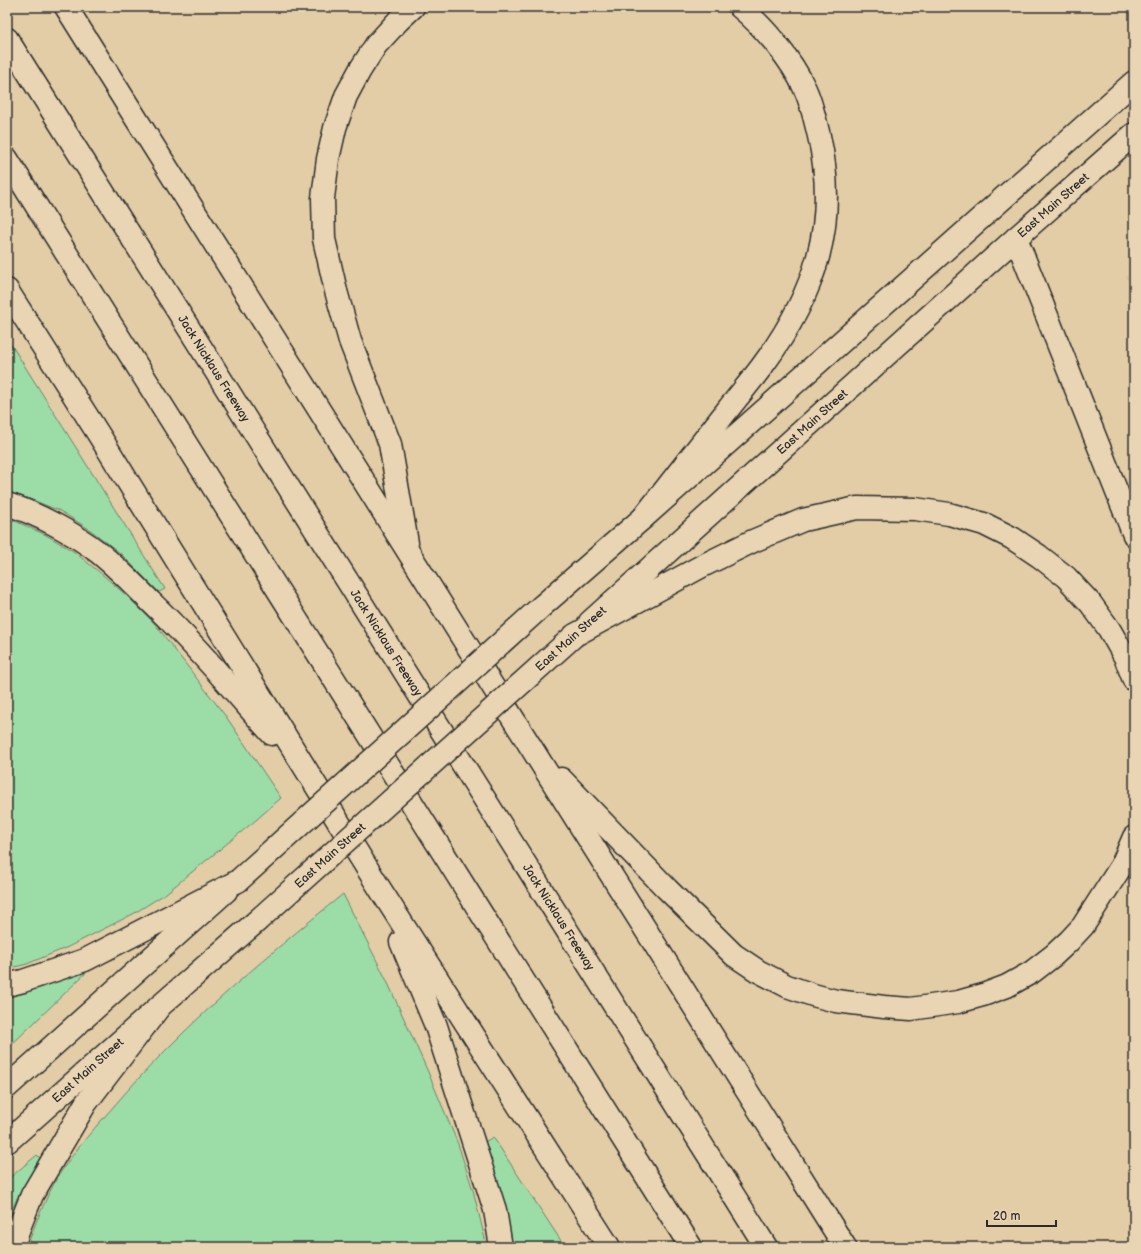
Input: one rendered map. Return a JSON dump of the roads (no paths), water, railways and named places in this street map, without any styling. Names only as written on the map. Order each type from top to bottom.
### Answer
[{"type":"main road","points":[[66,7],[845,1247]]},
{"type":"main road","points":[[409,554],[390,444],[350,342],[336,291],[324,239],[323,198],[330,153],[346,96],[376,45],[398,20],[413,7]]},
{"type":"main road","points":[[644,518],[763,366],[784,334],[802,303],[815,269],[824,231],[826,201],[822,147],[806,90],[794,68],[769,36],[740,7]]},
{"type":"main road","name":"Jack Nicklaus Freeway","points":[[7,39],[766,1247]]},
{"type":"main road","points":[[7,1087],[238,881],[542,606],[644,518],[1134,82]]},
{"type":"main road","name":"East Main Street","points":[[7,1142],[257,921],[1016,238],[1134,134]]},
{"type":"main road","points":[[7,159],[691,1247]]},
{"type":"main road","points":[[1016,238],[1134,535]]},
{"type":"main road","points":[[7,290],[99,435],[380,889],[608,1247]]},
{"type":"main road","points":[[7,504],[44,519],[67,532],[98,552],[124,575],[176,625],[314,781]]},
{"type":"main road","points":[[575,635],[708,563],[753,541],[803,520],[857,508],[915,509],[949,514],[984,524],[1012,538],[1039,556],[1066,577],[1091,604],[1109,628],[1125,657],[1134,680]]},
{"type":"main road","points":[[528,743],[667,889],[734,955],[758,971],[787,986],[813,995],[862,1005],[911,1009],[958,1002],[1007,986],[1032,972],[1054,955],[1083,926],[1122,865],[1134,836]]},
{"type":"main road","points":[[7,985],[85,960],[238,881]]},
{"type":"main road","points":[[380,889],[436,1026],[495,1210],[501,1247]]},
{"type":"main road","points":[[13,1247],[32,1195],[86,1103],[160,1006]]}]
